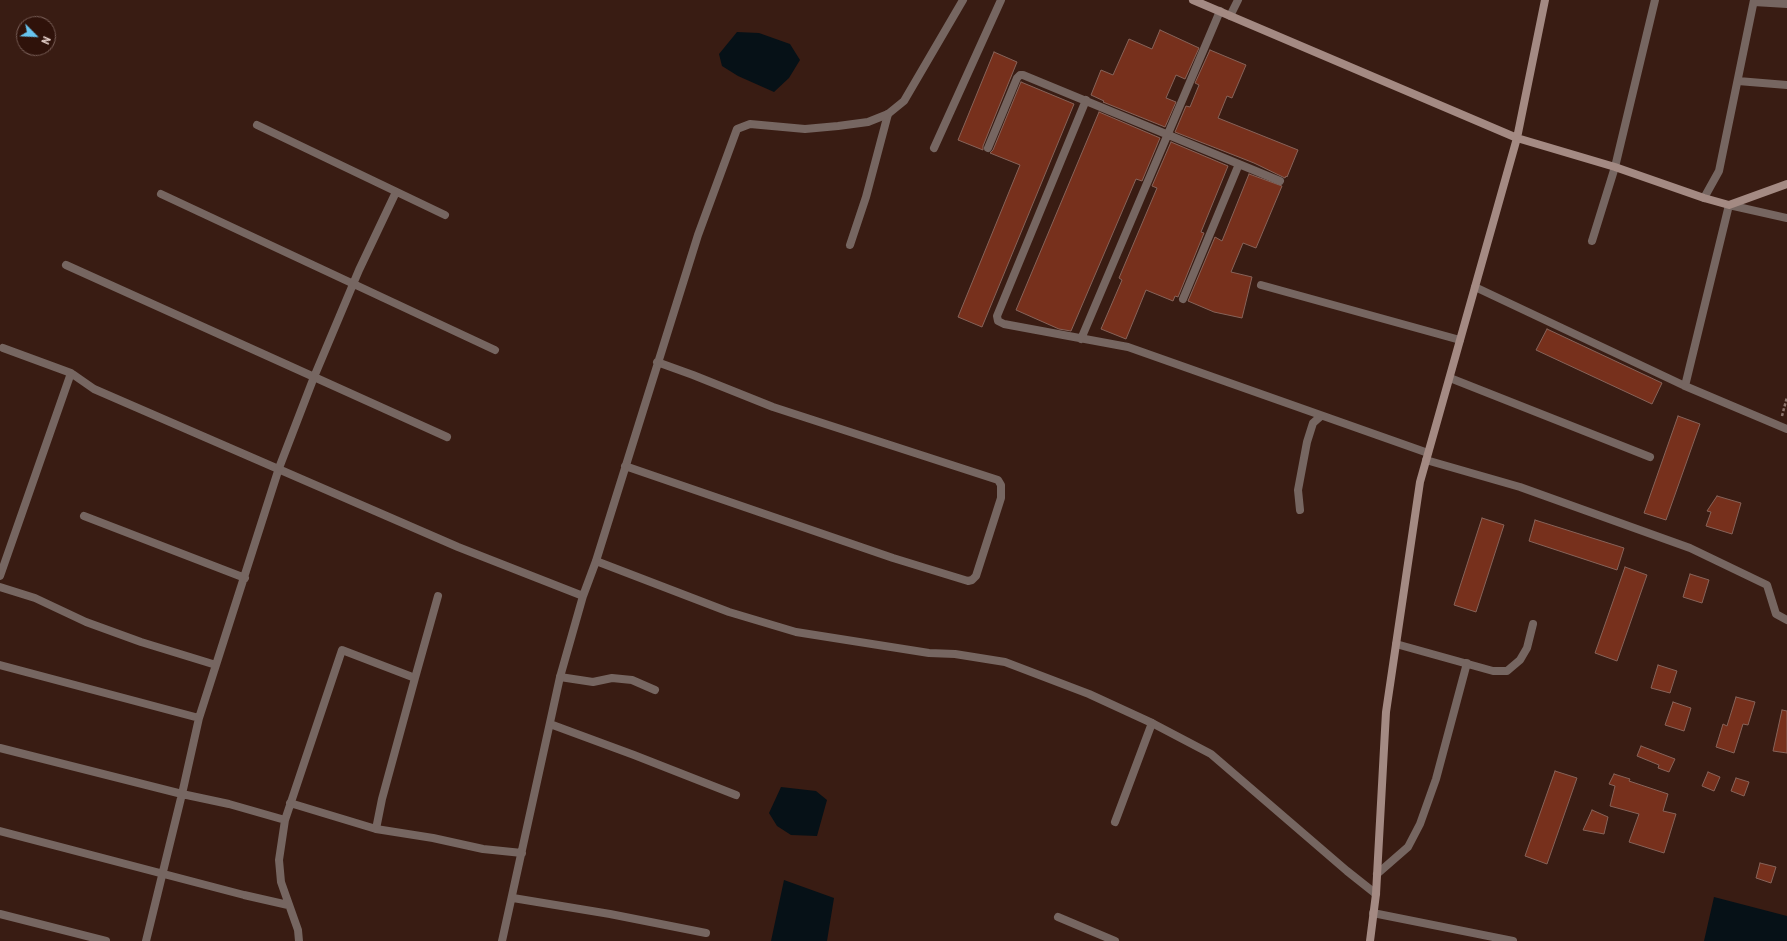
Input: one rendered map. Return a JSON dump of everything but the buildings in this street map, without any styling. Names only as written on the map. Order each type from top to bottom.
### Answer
[{"type":"street","points":[[502,941],[513,898],[560,677],[583,596],[596,561],[657,362],[698,235],[737,129],[750,124],[805,129],[838,126],[868,122],[888,114],[904,101],[963,0]]},
{"type":"street","points":[[934,148],[1000,0]]},
{"type":"street","points":[[1192,0],[1517,138],[1615,167],[1704,198],[1787,218]]},
{"type":"street","points":[[1230,16],[1238,0]]},
{"type":"street","points":[[1370,941],[1376,894],[1386,712],[1420,482],[1517,138],[1545,0]]},
{"type":"street","points":[[1592,241],[1615,167],[1656,0]]},
{"type":"street","points":[[1704,198],[1719,171],[1754,1],[1787,4]]},
{"type":"street","points":[[1081,339],[1220,12]]},
{"type":"street","points":[[988,148],[1017,78],[1020,75],[1023,75],[1280,181]]},
{"type":"street","points":[[1738,81],[1787,85]]},
{"type":"street","points":[[1086,100],[997,316],[998,321],[1004,324],[1128,347],[1321,416],[1427,457],[1520,487],[1690,548],[1768,584],[1776,614],[1787,620]]},
{"type":"street","points":[[850,245],[866,197],[888,114]]},
{"type":"street","points":[[257,125],[445,215]]},
{"type":"street","points":[[1182,299],[1239,164]]},
{"type":"street","points":[[1729,205],[1787,184]]},
{"type":"street","points":[[146,941],[199,718],[279,468],[314,377],[353,284],[396,192]]},
{"type":"street","points":[[161,194],[495,350]]},
{"type":"street","points":[[1685,386],[1729,205]]},
{"type":"street","points":[[66,265],[447,436]]},
{"type":"street","points":[[1261,285],[1460,340]]},
{"type":"street","points":[[1475,287],[1685,386],[1783,427]]},
{"type":"street","points":[[2,348],[71,373],[94,389],[458,547],[583,596]]},
{"type":"street","points":[[625,466],[892,558],[968,581],[972,580],[976,576],[1001,498],[1001,485],[998,480],[773,407],[657,362]]},
{"type":"street","points":[[0,576],[71,373]]},
{"type":"street","points":[[1450,378],[1650,457]]},
{"type":"street","points":[[1300,510],[1298,490],[1308,442],[1313,423],[1321,416]]},
{"type":"street","points":[[84,516],[245,578]]},
{"type":"street","points":[[596,561],[729,612],[796,632],[929,653],[956,654],[1005,662],[1089,694],[1152,723],[1211,754],[1347,871],[1376,894]]},
{"type":"street","points":[[0,587],[35,598],[86,622],[141,642],[216,665]]},
{"type":"street","points":[[376,829],[382,799],[438,596]]},
{"type":"street","points":[[1396,644],[1493,671],[1507,671],[1520,660],[1527,648],[1533,624]]},
{"type":"street","points":[[299,941],[298,930],[288,905],[282,882],[279,860],[285,820],[290,803],[331,687],[342,650],[415,678]]},
{"type":"street","points":[[1377,874],[1408,847],[1420,824],[1436,779],[1467,663]]},
{"type":"street","points":[[0,665],[199,718]]},
{"type":"street","points":[[560,677],[593,682],[612,678],[626,679],[655,690]]},
{"type":"street","points":[[1115,822],[1152,723]]},
{"type":"street","points":[[550,724],[736,795]]},
{"type":"street","points":[[0,748],[182,794],[229,804],[285,820]]},
{"type":"street","points":[[290,803],[376,829],[433,838],[483,849],[522,853]]},
{"type":"street","points":[[0,831],[163,872],[244,895],[288,905]]},
{"type":"street","points":[[513,898],[610,914],[706,933]]},
{"type":"street","points":[[0,914],[106,941]]},
{"type":"street","points":[[1373,914],[1513,941]]},
{"type":"street","points":[[1058,917],[1115,941]]},
{"type":"path","points":[[1783,427],[1787,397]]},
{"type":"shaded area","points":[[737,32],[759,33],[790,44],[800,60],[789,78],[774,92],[738,76],[722,66],[719,54]]},
{"type":"shaded area","points":[[781,787],[816,791],[827,800],[817,836],[791,835],[777,826],[769,813]]},
{"type":"shaded area","points":[[784,880],[834,898],[827,941],[771,941]]},
{"type":"shaded area","points":[[1714,897],[1787,916],[1787,941],[1704,941]]}]
